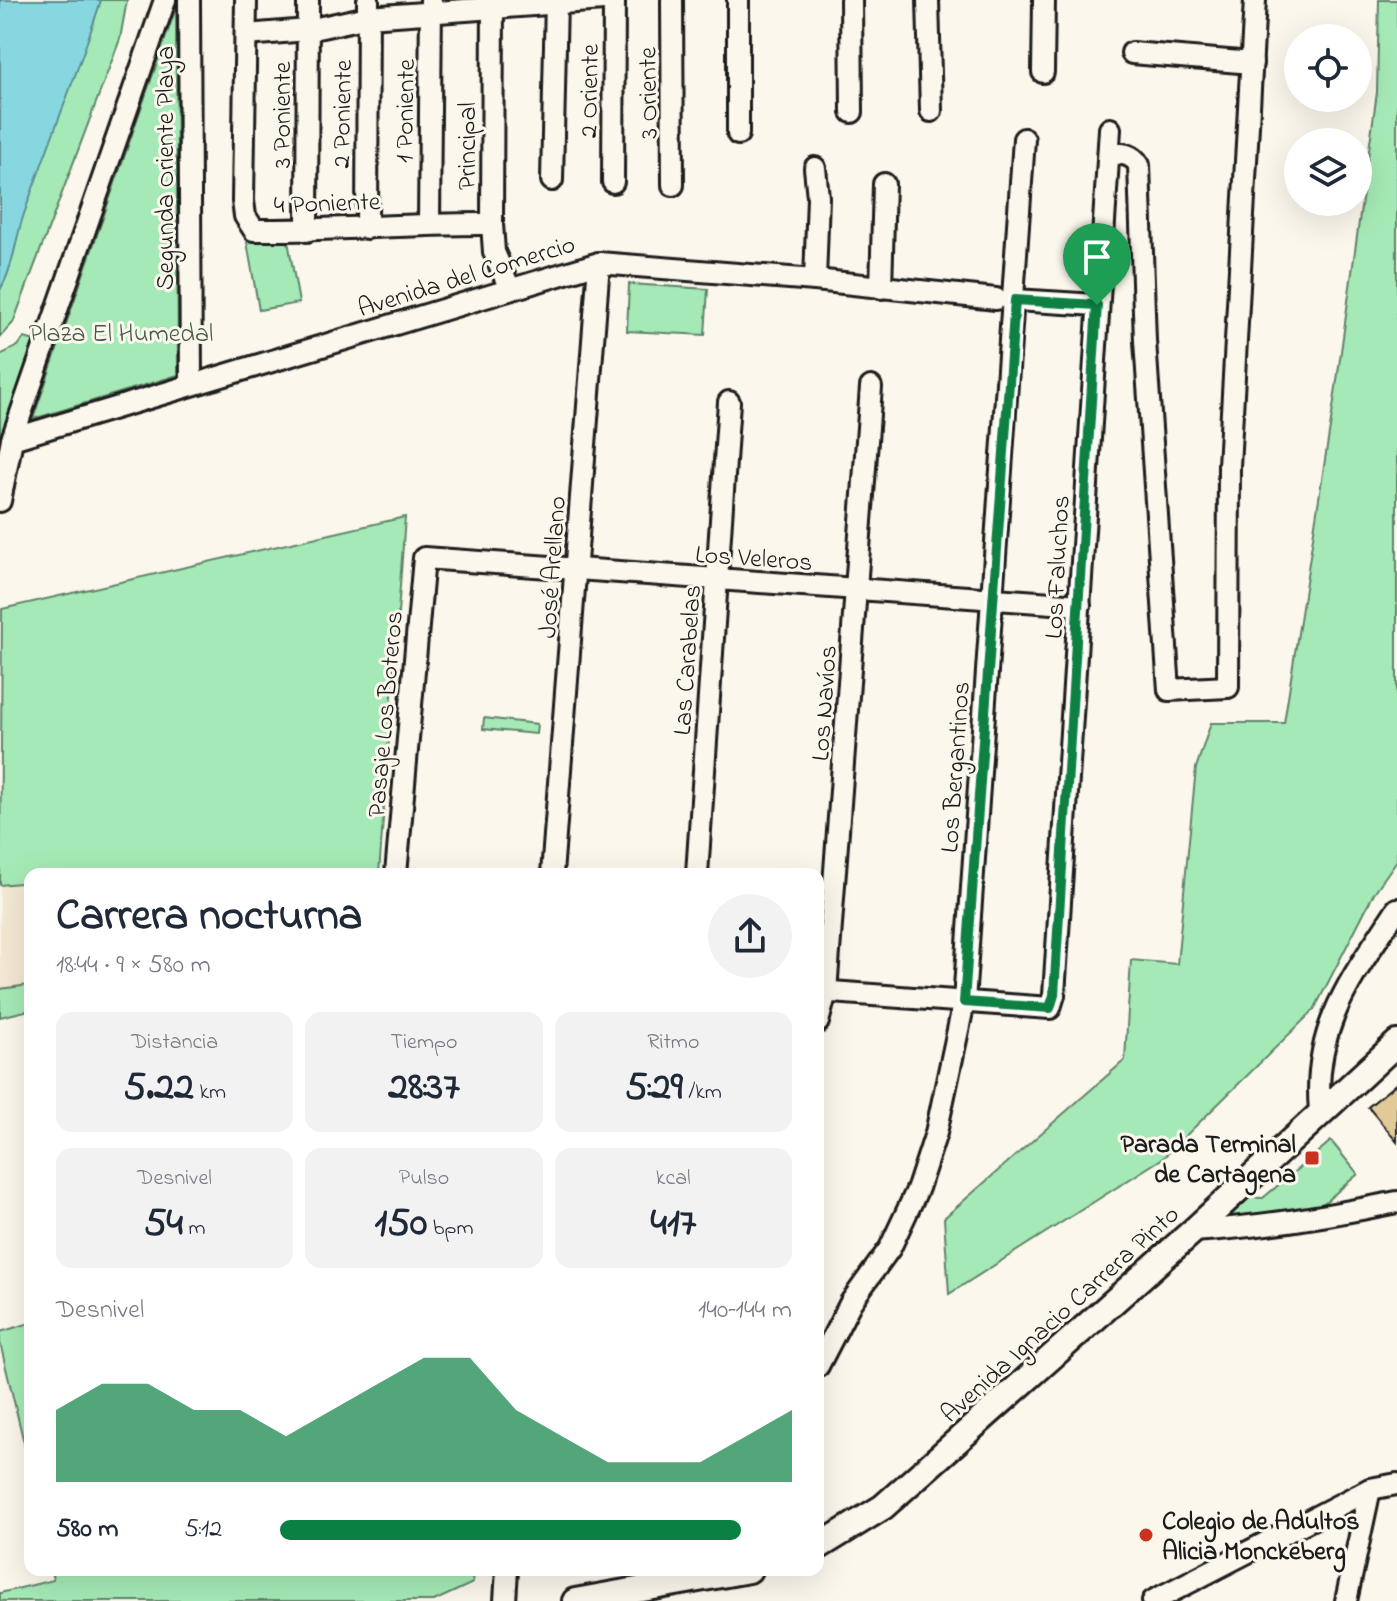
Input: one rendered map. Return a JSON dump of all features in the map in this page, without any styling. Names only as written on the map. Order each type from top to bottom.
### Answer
[{"type":"main road","name":"Avenida Ignacio Carrera Pinto","points":[[824,1543],[883,1507],[1193,1231],[1397,1043]]},
{"type":"main road","points":[[575,1601],[660,1578],[682,1576]]},
{"type":"street","points":[[0,501],[12,439],[165,0]]},
{"type":"street","name":"Segunda Oriente Playa","points":[[189,0],[191,384]]},
{"type":"street","name":"4 Poniente","points":[[246,0],[245,216],[254,230],[307,231],[429,223],[492,224]]},
{"type":"street","name":"3 Poniente","points":[[307,231],[308,0]]},
{"type":"street","points":[[246,35],[308,30],[368,9],[604,0]]},
{"type":"street","name":"2 Oriente","points":[[613,182],[614,0]]},
{"type":"street","name":"3 Oriente","points":[[672,0],[673,185]]},
{"type":"street","points":[[738,0],[738,134]]},
{"type":"street","points":[[851,0],[852,112]]},
{"type":"street","points":[[928,0],[931,111]]},
{"type":"street","points":[[1043,72],[1044,0]]},
{"type":"street","points":[[1109,153],[1128,155],[1135,158],[1139,165],[1145,341],[1169,690],[1228,687],[1229,466],[1255,0]]},
{"type":"street","points":[[552,180],[556,1]]},
{"type":"street","name":"Principal","points":[[493,3],[492,224],[494,252],[510,289]]},
{"type":"street","name":"1 Poniente","points":[[429,223],[431,6]]},
{"type":"street","name":"2 Poniente","points":[[367,228],[368,9]]},
{"type":"street","points":[[1132,53],[1252,63]]},
{"type":"street","name":"Los Faluchos","points":[[964,1002],[1050,1008],[1054,995],[1110,129]]},
{"type":"street","name":"Los Bergantinos","points":[[824,1354],[851,1302],[890,1248],[918,1188],[936,1133],[964,1002],[991,600],[1006,299],[1024,139]]},
{"type":"street","points":[[815,168],[818,197],[815,280]]},
{"type":"street","points":[[881,288],[884,184]]},
{"type":"street","name":"Avenida del Comercio","points":[[12,439],[599,263],[1097,305]]},
{"type":"street","name":"José Arellano","points":[[553,868],[578,569],[599,263]]},
{"type":"street","name":"Los Navíos","points":[[824,968],[857,590],[871,387]]},
{"type":"street","name":"Las Carabelas","points":[[697,868],[729,402]]},
{"type":"street","name":"Los Veleros","points":[[424,558],[1080,605]]},
{"type":"street","name":"Pasaje Los Boteros","points":[[397,868],[424,558]]},
{"type":"street","points":[[1320,1111],[1318,1070],[1330,1020],[1344,991],[1397,909]]},
{"type":"street","points":[[824,991],[964,1002]]},
{"type":"street","points":[[1193,1231],[1326,1217],[1397,1202]]},
{"type":"street","points":[[1153,1601],[1370,1489],[1397,1484]]},
{"type":"street","points":[[1346,1601],[1370,1489]]},
{"type":"street","points":[[505,1601],[507,1576]]},
{"type":"shaded area","points":[[24,883],[24,986],[0,989],[0,885]]},
{"type":"green space","points":[[0,0],[127,0],[120,39],[13,323],[0,337]]},
{"type":"green space","points":[[1379,0],[1397,0],[1397,860],[1374,893],[1314,1010],[1163,1158],[949,1294],[944,1218],[1125,1060],[1131,960],[1177,964],[1196,768],[1211,723],[1284,723],[1360,216],[1372,216],[1372,128],[1377,92]]},
{"type":"green space","name":"Plaza El Humedal","points":[[176,8],[178,375],[33,419]]},
{"type":"green space","points":[[287,235],[299,303],[259,310],[247,242]]},
{"type":"green space","points":[[629,284],[708,289],[705,335],[627,331]]},
{"type":"green space","points":[[24,338],[35,341],[0,445],[0,355],[18,346]]},
{"type":"green space","points":[[405,517],[379,868],[24,868],[24,883],[0,885],[2,609]]},
{"type":"green space","points":[[484,718],[537,724],[536,734],[483,729]]},
{"type":"green space","points":[[24,986],[24,1011],[0,1017],[0,989]]},
{"type":"green space","points":[[1331,1141],[1358,1174],[1311,1214],[1230,1218],[1242,1197],[1263,1198]]},
{"type":"green space","points":[[24,1325],[24,1443],[0,1343],[0,1332]]},
{"type":"green space","points":[[52,1576],[472,1576],[473,1583],[434,1601],[0,1601],[0,1593],[53,1580]]},
{"type":"water","points":[[0,0],[101,0],[0,290]]},
{"type":"building","points":[[1397,1083],[1397,1142],[1368,1107]]},
{"type":"place","name":"Parada Terminal de Cartagena","points":[[1312,1158]]},
{"type":"place","name":"Colegio de Adultos Alicia Monckeberg","points":[[1146,1535]]},
{"type":"route","points":[[1015,300],[1097,305],[1054,995],[1050,1008],[964,1002],[1015,300]]}]
